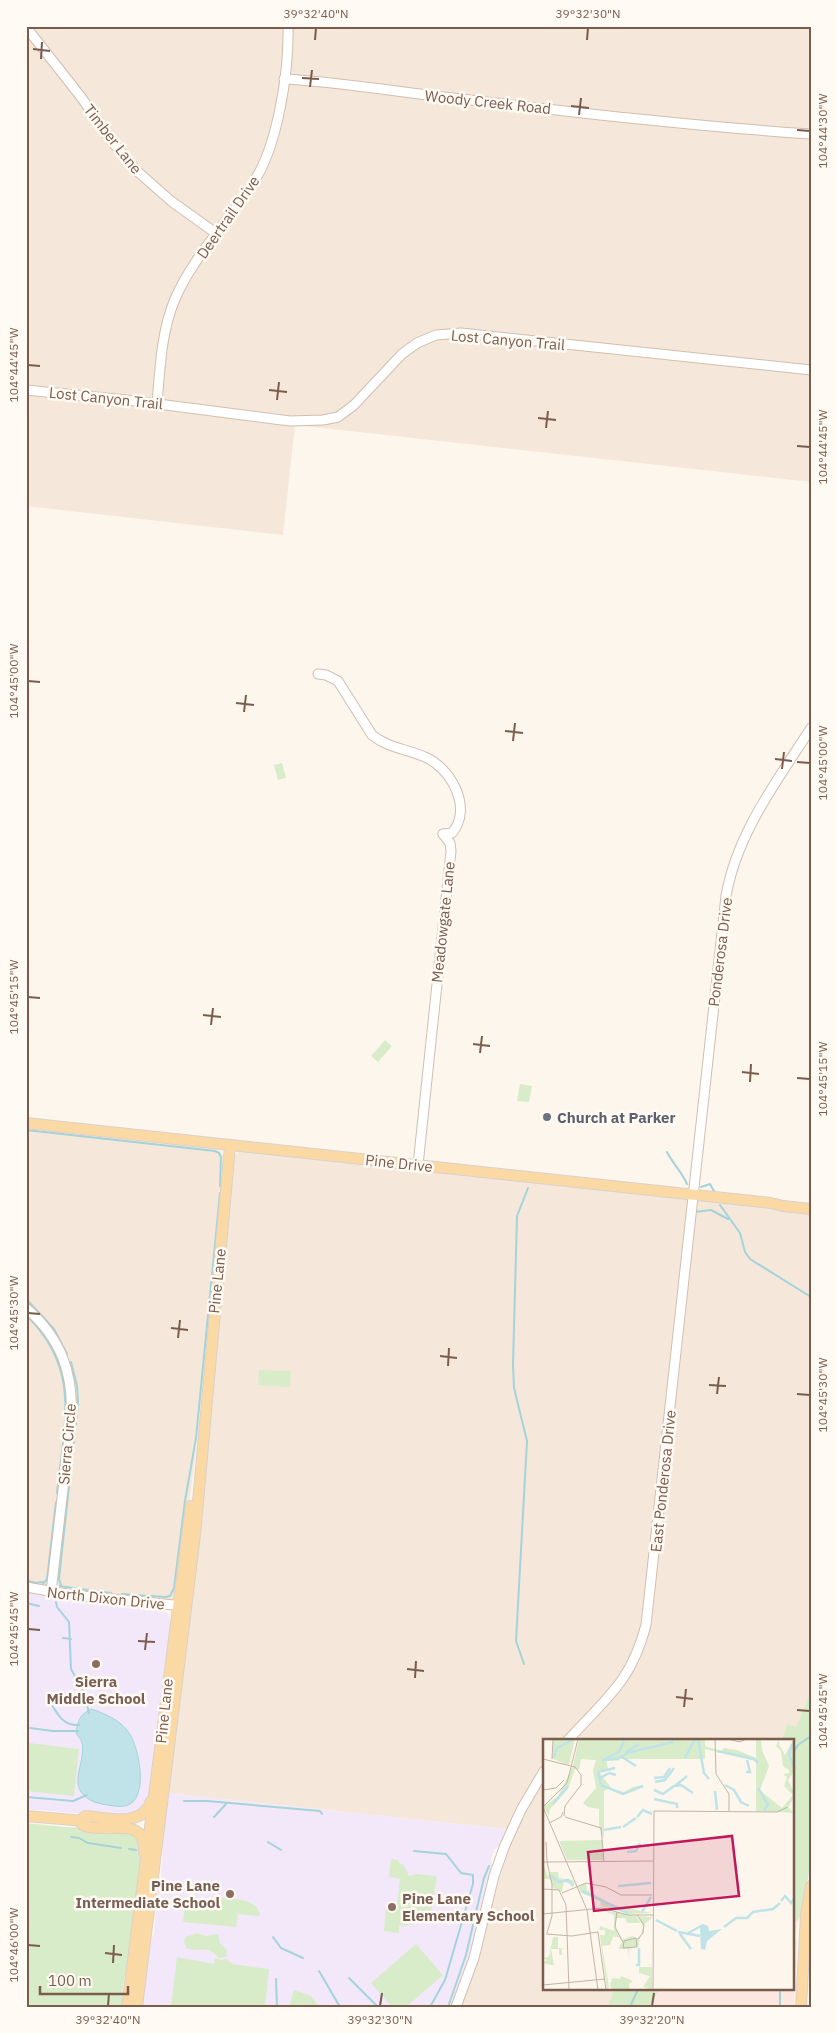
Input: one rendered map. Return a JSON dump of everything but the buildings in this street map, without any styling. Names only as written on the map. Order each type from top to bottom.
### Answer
[{"type":"main road","name":"Pine Drive","points":[[26,1123],[811,1208]]},
{"type":"main road","name":"Pine Lane","points":[[127,2007],[140,1898],[143,1892],[155,1826],[182,1606],[200,1432],[204,1417],[230,1146]]},
{"type":"main road","name":"Pine Drive","points":[[771,1203],[783,1201],[811,1202]]},
{"type":"main road","name":"Pine Lane","points":[[137,2007],[155,1826],[162,1740],[160,1734],[182,1606]]},
{"type":"main road","points":[[79,1821],[86,1816],[133,1819],[146,1812],[151,1802],[160,1734]]},
{"type":"main road","points":[[26,1816],[155,1826]]},
{"type":"main road","points":[[79,1821],[85,1826],[128,1829],[140,1835],[145,1848],[139,1892],[140,1898]]},
{"type":"main road","points":[[801,2007],[806,1914],[811,1886]]},
{"type":"street","name":"Deertrail Drive","points":[[157,404],[170,311],[188,276],[262,170],[278,120],[284,79],[288,26]]},
{"type":"street","name":"Timber Lane","points":[[26,27],[81,97],[113,143],[137,171],[171,201],[216,234]]},
{"type":"street","name":"Woody Creek Road","points":[[284,79],[328,82],[690,125],[811,134]]},
{"type":"street","name":"Lost Canyon Trail","points":[[26,390],[296,421],[323,420],[338,417],[364,395],[409,349],[427,338],[461,333],[811,370]]},
{"type":"street","name":"Meadowgate Lane","points":[[318,674],[326,675],[338,681],[372,735],[390,746],[425,757],[439,765],[451,781],[459,797],[460,811],[456,828],[452,833],[443,834],[450,843],[451,851],[418,1165]]},
{"type":"street","name":"Ponderosa Drive","points":[[692,1195],[724,904],[729,878],[740,846],[754,818],[811,728]]},
{"type":"street","name":"East Ponderosa Drive","points":[[569,1739],[606,1702],[624,1679],[635,1658],[646,1626],[650,1604],[692,1195]]},
{"type":"street","name":"Sierra Circle","points":[[26,1308],[41,1322],[56,1343],[67,1370],[72,1395],[71,1421],[50,1592]]},
{"type":"street","name":"North Dixon Drive","points":[[26,1587],[50,1592],[182,1606]]},
{"type":"street","points":[[456,2007],[474,1958],[494,1876],[506,1842],[525,1802],[543,1772]]},
{"type":"shaded area","points":[[26,26],[811,26],[811,482],[295,425],[283,535],[26,506]]},
{"type":"shaded area","points":[[26,1127],[214,1149],[220,1151],[223,1156],[222,1196],[194,1467],[178,1590],[175,1597],[170,1600],[162,1601],[63,1591],[26,1583]]},
{"type":"shaded area","points":[[239,1151],[811,1212],[811,1692],[796,1728],[787,1724],[782,1739],[543,1739],[543,1990],[615,1990],[607,2007],[461,2007],[476,1968],[501,1872],[515,1832],[506,1829],[166,1793],[234,1156]]},
{"type":"shaded area","name":"Sierra Middle School","points":[[26,1590],[47,1596],[160,1608],[169,1614],[171,1621],[150,1794],[138,1811],[126,1814],[111,1813],[110,1816],[26,1809]]},
{"type":"shaded area","points":[[166,1793],[506,1829],[500,1845],[494,1850],[491,1860],[492,1868],[473,1943],[451,2007],[142,2007],[151,1940],[154,1934],[157,1886],[160,1886],[161,1879],[165,1818],[163,1817]]},
{"type":"shaded area","points":[[794,1816],[811,1861],[795,1937],[797,1941],[794,2007],[650,2007],[658,1990],[794,1990]]},
{"type":"green space","points":[[282,763],[286,778],[278,780],[274,765]]},
{"type":"green space","points":[[385,1040],[392,1046],[378,1062],[371,1056]]},
{"type":"green space","points":[[520,1084],[532,1086],[529,1102],[517,1101]]},
{"type":"green space","points":[[259,1370],[291,1371],[290,1387],[258,1385]]},
{"type":"green space","points":[[811,1692],[811,1861],[801,1916],[794,1922],[794,1739],[782,1739],[787,1724],[796,1727]]},
{"type":"green space","points":[[29,1743],[79,1749],[74,1796],[26,1791]]},
{"type":"green space","points":[[26,1823],[125,1830],[137,1836],[142,1850],[129,1962],[124,1978],[123,2007],[26,2007]]},
{"type":"green space","points":[[391,1859],[398,1860],[400,1864],[403,1864],[409,1876],[416,1874],[437,1876],[430,1919],[405,1926],[399,1925],[399,1933],[384,1931],[386,1906],[397,1907],[400,1879],[389,1877]]},
{"type":"green space","points":[[212,1898],[248,1902],[254,1905],[260,1916],[238,1914],[236,1927],[183,1922],[185,1903]]},
{"type":"green space","points":[[197,1933],[206,1936],[218,1934],[220,1943],[227,1950],[226,1957],[219,1958],[210,1951],[187,1948],[184,1943],[185,1937]]},
{"type":"green space","points":[[416,1944],[443,1975],[406,2007],[392,2007],[371,1983]]},
{"type":"green space","points":[[177,1957],[214,1964],[215,1958],[226,1959],[233,1964],[269,1969],[265,2007],[171,2007]]},
{"type":"green space","points":[[294,1990],[311,1996],[319,2007],[289,2007]]},
{"type":"green space","points":[[615,1990],[658,1990],[650,2007],[607,2007]]},
{"type":"water","points":[[91,1709],[117,1721],[126,1729],[133,1740],[140,1770],[140,1781],[136,1799],[130,1804],[116,1806],[103,1804],[86,1798],[81,1792],[78,1774],[83,1749],[82,1742],[76,1733],[80,1719]]},
{"type":"waterway","points":[[26,1130],[215,1151],[221,1157],[220,1186]]},
{"type":"waterway","points":[[667,1152],[687,1184]]},
{"type":"waterway","points":[[701,1187],[710,1184],[715,1193]]},
{"type":"waterway","points":[[524,1664],[516,1641],[527,1441],[514,1388],[513,1364],[517,1216],[528,1188]]},
{"type":"waterway","points":[[122,1594],[165,1597],[170,1596],[174,1588],[185,1501],[196,1438],[220,1193]]},
{"type":"waterway","points":[[720,1205],[740,1233],[745,1252],[750,1259],[811,1297]]},
{"type":"waterway","points":[[695,1212],[711,1210],[728,1219]]},
{"type":"waterway","points":[[28,1301],[54,1329],[67,1354]]},
{"type":"waterway","points":[[26,1315],[44,1335],[55,1356],[62,1377],[65,1398],[65,1421],[57,1493]]},
{"type":"waterway","points":[[61,1585],[59,1579],[78,1403],[77,1386],[71,1362]]},
{"type":"waterway","points":[[43,1584],[47,1579],[56,1502]]},
{"type":"waterway","points":[[26,1580],[36,1583],[43,1582]]},
{"type":"waterway","points":[[59,1586],[111,1593]]},
{"type":"waterway","points":[[56,1602],[57,1607],[69,1622],[71,1669],[84,1693],[89,1713]]},
{"type":"waterway","points":[[26,1603],[39,1606]]},
{"type":"waterway","points":[[63,1638],[71,1639]]},
{"type":"waterway","points":[[49,1700],[64,1721],[73,1725],[79,1725]]},
{"type":"waterway","points":[[30,1728],[53,1731],[78,1731]]},
{"type":"waterway","points":[[794,1751],[798,1745],[811,1736]]},
{"type":"waterway","points":[[26,1797],[73,1801],[87,1795]]},
{"type":"waterway","points":[[184,1801],[207,1801],[320,1811],[322,1814]]},
{"type":"waterway","points":[[214,1817],[226,1804]]},
{"type":"waterway","points":[[71,1837],[79,1838],[88,1843],[121,1848]]},
{"type":"waterway","points":[[268,1842],[281,1850]]},
{"type":"waterway","points":[[129,1849],[136,1850]]},
{"type":"waterway","points":[[414,1851],[446,1854],[461,1873],[473,1875],[473,1884],[445,1980],[430,2007]]},
{"type":"waterway","points":[[448,2007],[466,1955],[484,1878],[489,1866]]},
{"type":"waterway","points":[[273,1937],[281,1948],[303,1958]]},
{"type":"waterway","points":[[319,1971],[340,2007]]},
{"type":"waterway","points":[[349,1978],[378,2007]]},
{"type":"waterway","points":[[276,1979],[277,2007]]},
{"type":"waterway","points":[[630,2007],[638,1990]]},
{"type":"waterway","points":[[780,1990],[780,2007]]},
{"type":"place","name":"Church at Parker","points":[[547,1117]]},
{"type":"place","name":"Sierra Middle School","points":[[96,1664]]},
{"type":"place","name":"Pine Lane Intermediate School","points":[[230,1894]]},
{"type":"place","name":"Pine Lane Elementary School","points":[[392,1907]]}]
